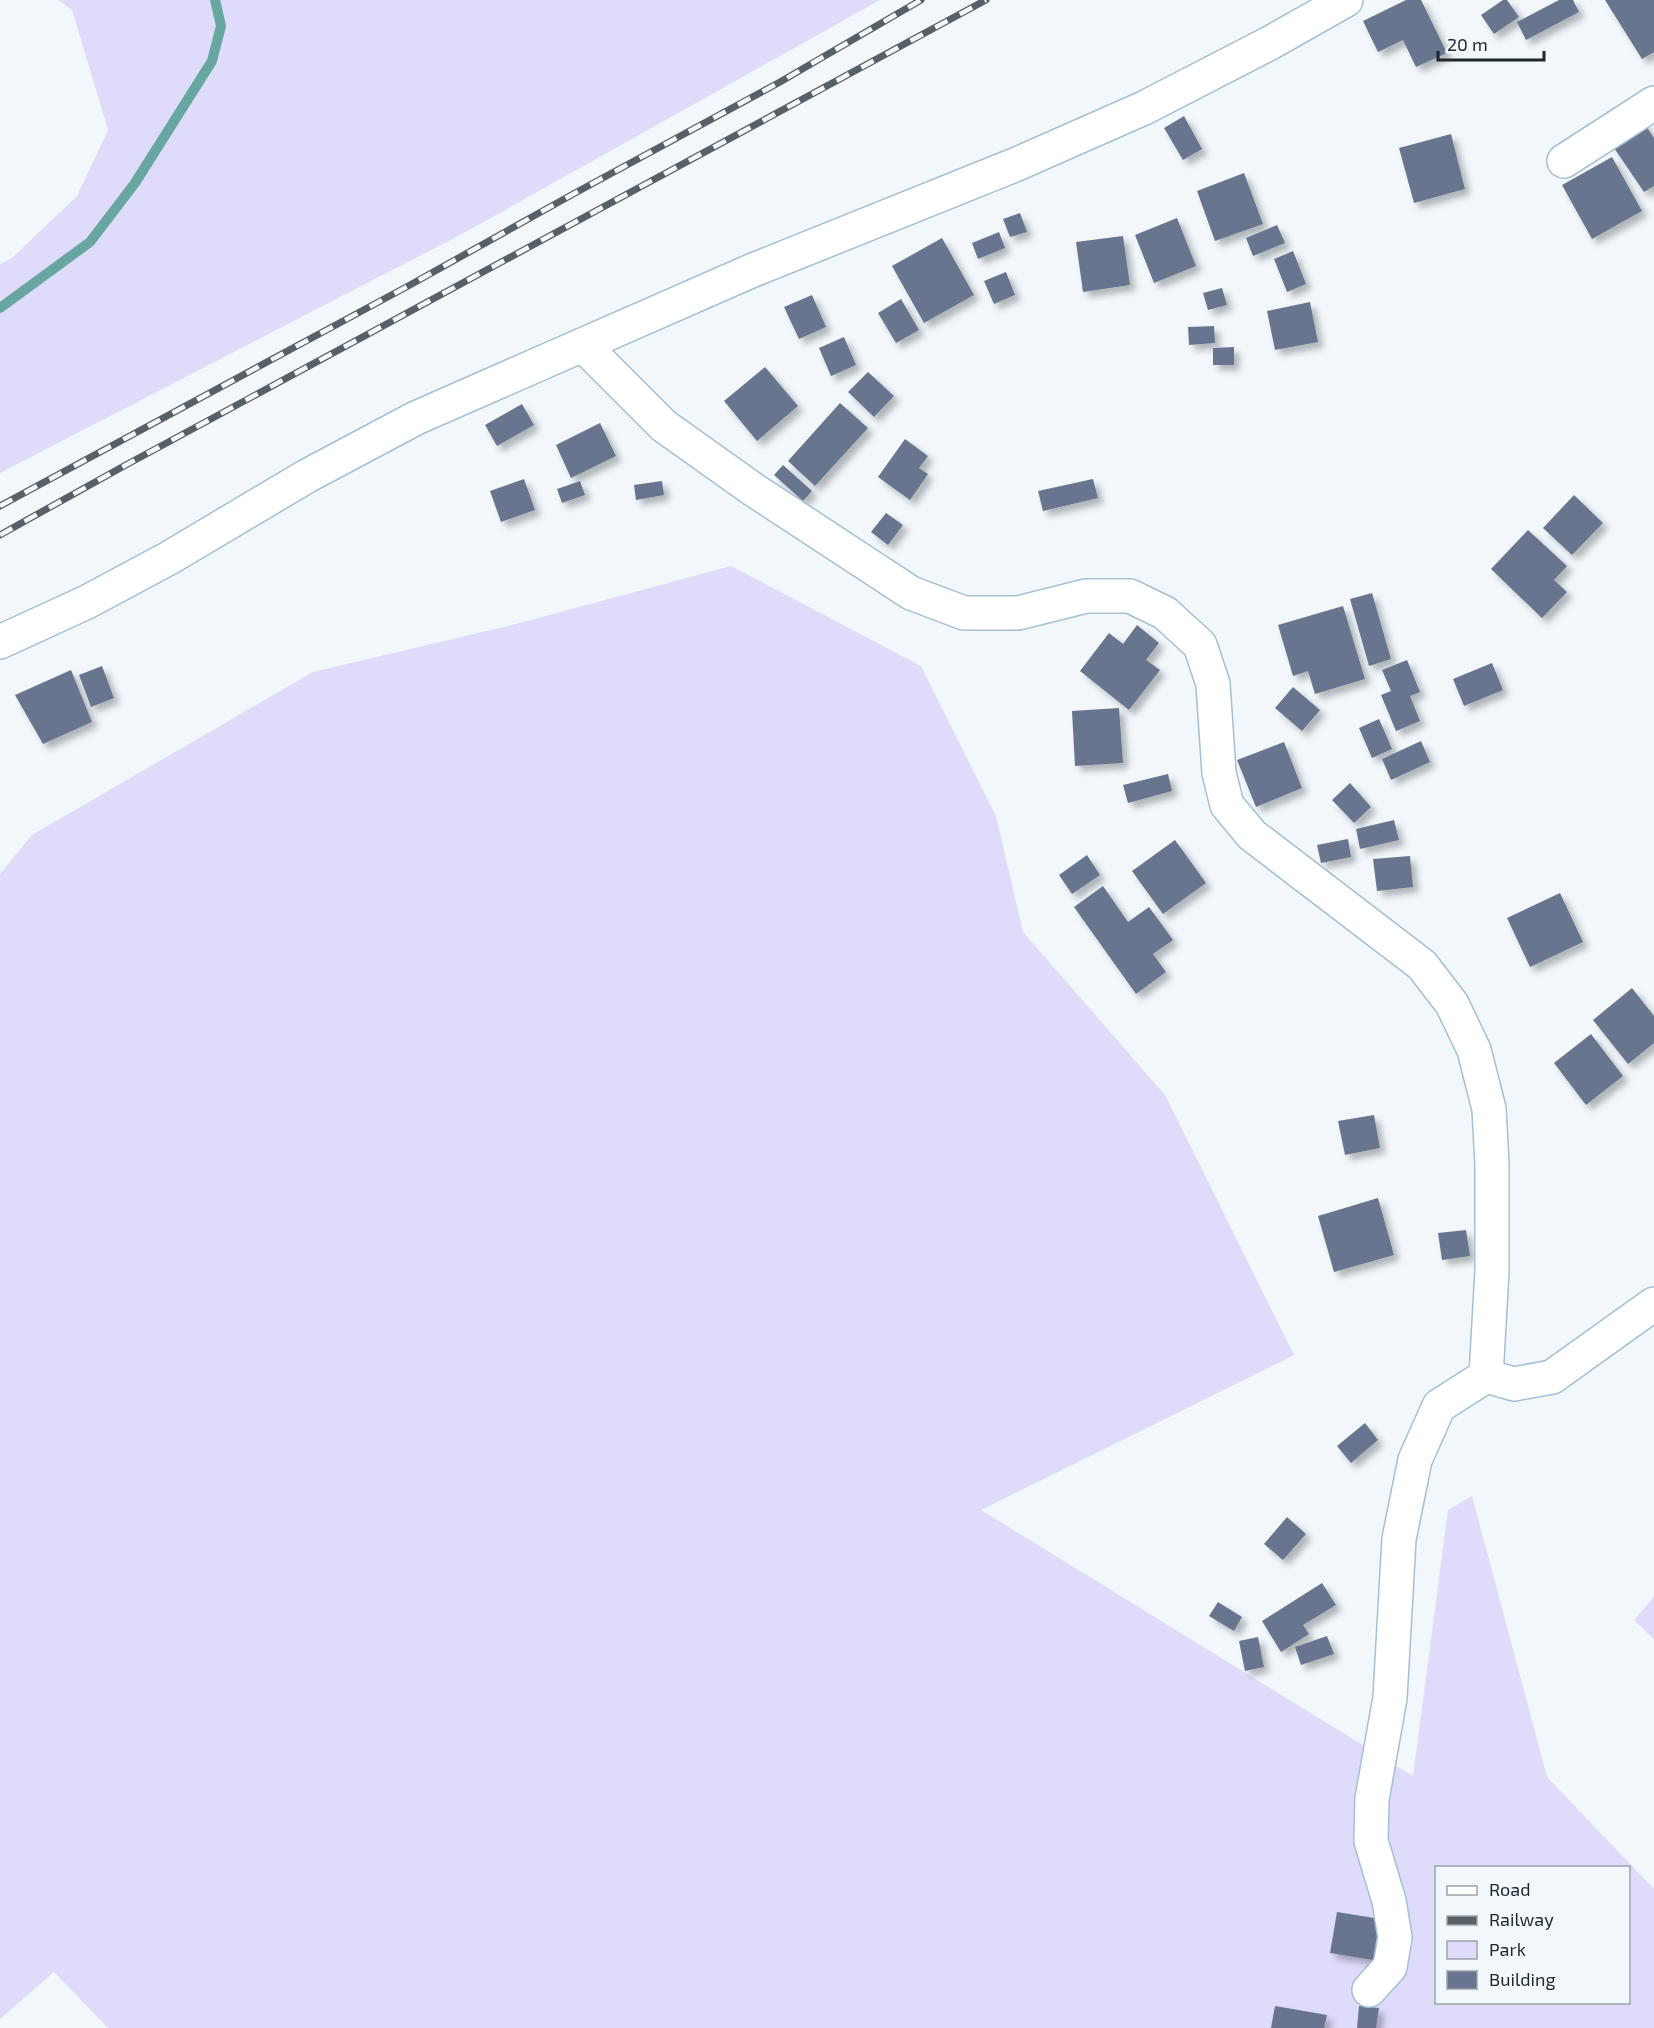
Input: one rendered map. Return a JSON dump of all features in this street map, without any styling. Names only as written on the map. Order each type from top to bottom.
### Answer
[{"type":"street","points":[[0,642],[97,597],[169,558],[307,476],[416,418],[751,271],[1017,164],[1144,108],[1270,43],[1346,0]]},
{"type":"street","points":[[1564,161],[1654,103]]},
{"type":"street","points":[[583,345],[664,426],[754,490],[911,593],[964,613],[1018,613],[1086,596],[1131,596],[1165,613],[1200,645],[1214,684],[1220,773],[1227,805],[1252,835],[1422,965],[1452,1004],[1474,1050],[1489,1109],[1492,1164],[1492,1271],[1486,1376]]},
{"type":"street","points":[[1369,1990],[1390,1967],[1395,1937],[1389,1901],[1371,1841],[1372,1799],[1390,1698],[1401,1528],[1415,1460],[1439,1406],[1486,1376],[1515,1384],[1552,1377],[1654,1304]]},
{"type":"green space","points":[[58,0],[880,0],[462,234],[0,473],[0,264],[12,258],[77,196],[108,130],[72,10]]},
{"type":"green space","points":[[731,566],[921,666],[996,816],[1023,932],[1165,1095],[1294,1355],[981,1510],[1413,1776],[1448,1510],[1472,1496],[1547,1777],[1654,1889],[1654,2028],[108,2028],[54,1972],[0,2019],[0,874],[32,835],[313,672],[516,624]]},
{"type":"green space","points":[[1654,1597],[1654,1639],[1634,1620]]},
{"type":"building","points":[[1406,0],[1421,0],[1447,53],[1416,67],[1403,40],[1378,52],[1363,21]]},
{"type":"building","points":[[1503,0],[1507,0],[1519,17],[1494,34],[1481,15]]},
{"type":"building","points":[[1559,0],[1573,0],[1579,12],[1526,40],[1517,22]]},
{"type":"building","points":[[1605,0],[1654,0],[1654,52],[1642,59]]},
{"type":"building","points":[[1184,116],[1202,149],[1183,160],[1164,128]]},
{"type":"building","points":[[1642,120],[1654,138],[1654,186],[1644,192],[1610,142]]},
{"type":"building","points":[[1451,134],[1465,189],[1414,203],[1399,148]]},
{"type":"building","points":[[1612,157],[1642,211],[1592,239],[1562,185]]},
{"type":"building","points":[[1244,173],[1263,224],[1215,241],[1197,191]]},
{"type":"building","points":[[1020,213],[1027,232],[1010,237],[1003,219]]},
{"type":"building","points":[[1177,218],[1196,266],[1154,283],[1135,235]]},
{"type":"building","points":[[1277,225],[1285,243],[1253,256],[1246,238]]},
{"type":"building","points":[[999,232],[1005,248],[978,259],[972,243]]},
{"type":"building","points":[[1123,236],[1130,285],[1083,292],[1076,242]]},
{"type":"building","points":[[942,238],[974,295],[924,323],[892,266]]},
{"type":"building","points":[[1293,251],[1306,284],[1287,292],[1274,259]]},
{"type":"building","points":[[1006,272],[1015,295],[994,304],[984,281]]},
{"type":"building","points":[[1222,288],[1227,305],[1208,310],[1203,293]]},
{"type":"building","points":[[812,295],[826,327],[799,339],[784,307]]},
{"type":"building","points":[[901,299],[919,330],[896,343],[878,313]]},
{"type":"building","points":[[1310,302],[1318,342],[1275,350],[1267,311]]},
{"type":"building","points":[[1214,326],[1215,343],[1189,345],[1188,327]]},
{"type":"building","points":[[844,337],[856,365],[831,376],[819,348]]},
{"type":"building","points":[[1234,347],[1234,365],[1213,365],[1213,348]]},
{"type":"building","points":[[765,367],[798,406],[757,441],[724,401]]},
{"type":"building","points":[[868,372],[894,396],[874,417],[848,392]]},
{"type":"building","points":[[840,403],[868,428],[815,486],[788,461]]},
{"type":"building","points":[[522,404],[534,425],[497,446],[485,425]]},
{"type":"building","points":[[600,423],[616,456],[571,478],[556,445]]},
{"type":"building","points":[[905,439],[928,456],[919,468],[928,474],[910,500],[878,477]]},
{"type":"building","points":[[783,465],[812,491],[803,501],[774,475]]},
{"type":"building","points":[[524,479],[535,510],[501,522],[490,491]]},
{"type":"building","points":[[1093,479],[1098,498],[1043,511],[1038,491]]},
{"type":"building","points":[[580,481],[585,495],[562,503],[557,489]]},
{"type":"building","points":[[662,481],[664,495],[636,500],[634,485]]},
{"type":"building","points":[[1574,495],[1603,523],[1572,555],[1543,528]]},
{"type":"building","points":[[886,513],[903,525],[888,545],[871,532]]},
{"type":"building","points":[[1528,530],[1567,566],[1554,580],[1567,592],[1542,618],[1491,569]]},
{"type":"building","points":[[1372,593],[1391,659],[1369,666],[1350,599]]},
{"type":"building","points":[[1343,606],[1365,679],[1315,694],[1308,671],[1293,676],[1278,625]]},
{"type":"building","points":[[1137,625],[1159,643],[1146,660],[1160,670],[1129,710],[1080,671],[1109,633],[1123,644]]},
{"type":"building","points":[[1407,660],[1420,692],[1410,696],[1420,721],[1396,731],[1381,695],[1391,691],[1382,670]]},
{"type":"building","points":[[1492,663],[1503,690],[1464,706],[1453,679]]},
{"type":"building","points":[[102,666],[114,698],[91,707],[79,675]]},
{"type":"building","points":[[71,670],[92,722],[43,744],[15,695]]},
{"type":"building","points":[[1293,687],[1320,710],[1302,731],[1275,708]]},
{"type":"building","points":[[1119,708],[1123,763],[1075,766],[1072,711]]},
{"type":"building","points":[[1379,719],[1392,749],[1372,758],[1359,728]]},
{"type":"building","points":[[1421,741],[1430,762],[1391,780],[1382,759]]},
{"type":"building","points":[[1284,742],[1302,788],[1256,807],[1237,760]]},
{"type":"building","points":[[1168,774],[1172,791],[1128,803],[1123,785]]},
{"type":"building","points":[[1350,783],[1371,807],[1354,823],[1332,800]]},
{"type":"building","points":[[1394,820],[1399,840],[1360,849],[1356,829]]},
{"type":"building","points":[[1348,839],[1351,857],[1321,863],[1317,845]]},
{"type":"building","points":[[1175,840],[1206,883],[1163,914],[1132,871]]},
{"type":"building","points":[[1087,855],[1100,875],[1072,894],[1059,875]]},
{"type":"building","points":[[1410,856],[1413,887],[1377,891],[1373,859]]},
{"type":"building","points":[[1103,886],[1128,922],[1149,907],[1173,940],[1153,954],[1166,972],[1136,994],[1074,907]]},
{"type":"building","points":[[1560,893],[1583,942],[1530,967],[1507,918]]},
{"type":"building","points":[[1632,988],[1654,1016],[1654,1043],[1628,1064],[1593,1020]]},
{"type":"building","points":[[1591,1034],[1623,1076],[1586,1105],[1554,1063]]},
{"type":"building","points":[[1374,1115],[1380,1148],[1345,1155],[1338,1121]]},
{"type":"building","points":[[1378,1198],[1394,1255],[1334,1272],[1318,1216]]},
{"type":"building","points":[[1466,1230],[1470,1256],[1442,1260],[1438,1233]]},
{"type":"building","points":[[1365,1423],[1378,1440],[1351,1463],[1337,1446]]},
{"type":"building","points":[[1287,1517],[1306,1534],[1283,1560],[1264,1544]]},
{"type":"building","points":[[1322,1583],[1336,1605],[1303,1625],[1309,1634],[1281,1652],[1262,1621]]},
{"type":"building","points":[[1218,1602],[1242,1617],[1234,1631],[1209,1616]]},
{"type":"building","points":[[1327,1636],[1334,1654],[1301,1665],[1295,1647]]},
{"type":"building","points":[[1258,1637],[1264,1667],[1245,1671],[1239,1641]]},
{"type":"building","points":[[1337,1912],[1380,1919],[1373,1960],[1330,1953]]},
{"type":"building","points":[[1275,2006],[1327,2015],[1324,2028],[1271,2028]]},
{"type":"building","points":[[1359,2006],[1379,2008],[1376,2028],[1357,2028]]},
{"type":"waterway","points":[[0,308],[90,242],[135,183],[212,61],[221,26],[215,0]]},
{"type":"railway","points":[[0,506],[780,82],[921,0]]},
{"type":"railway","points":[[0,535],[986,0]]}]
